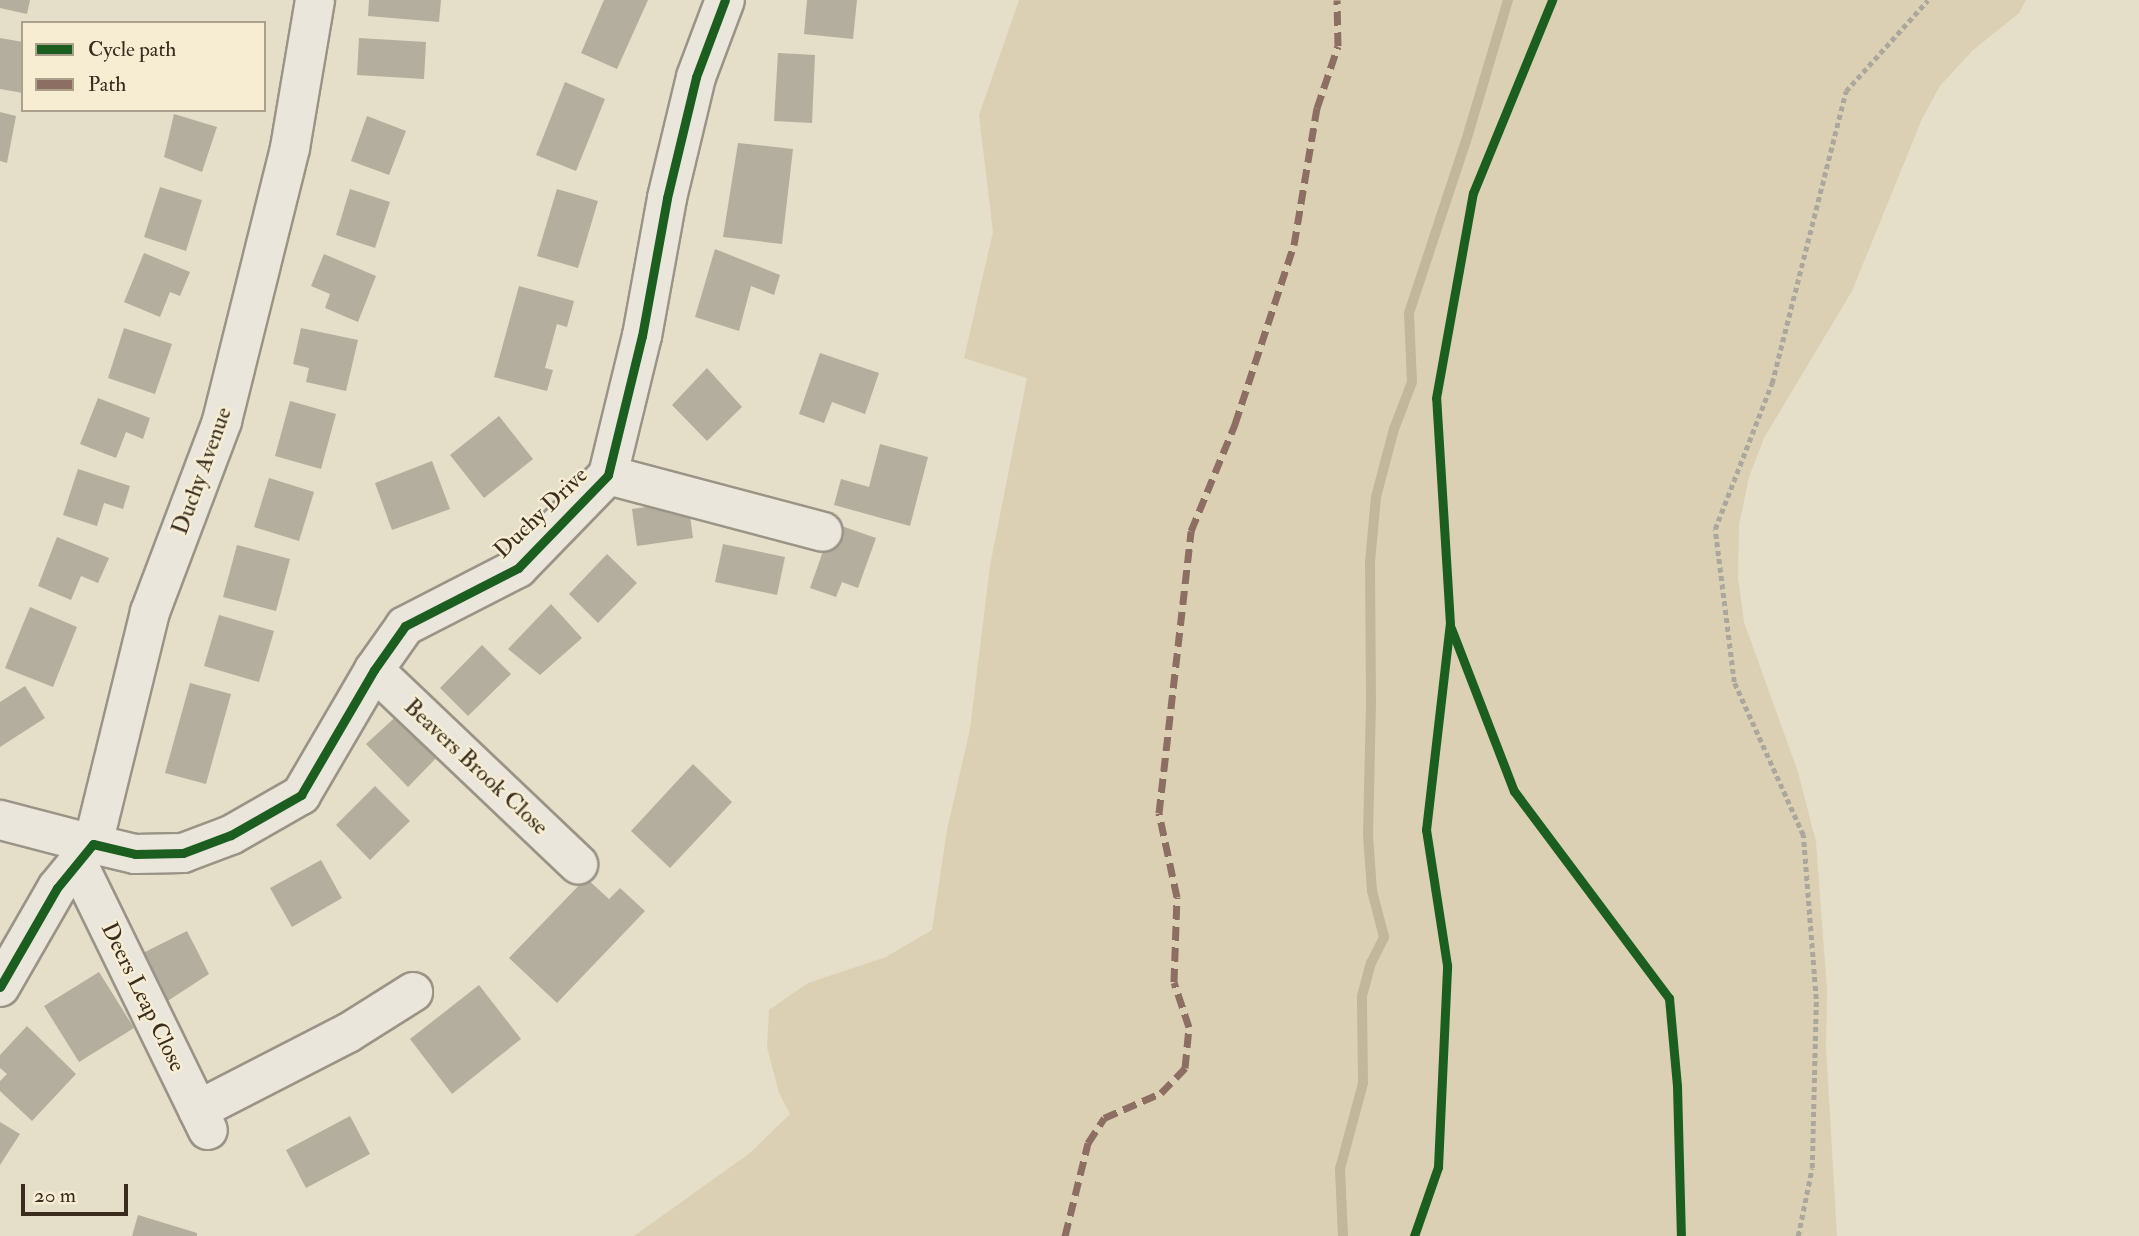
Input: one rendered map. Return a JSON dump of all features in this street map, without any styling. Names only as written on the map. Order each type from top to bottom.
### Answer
[{"type":"street","name":"Duchy Avenue","points":[[85,854],[150,612],[222,421],[290,148],[315,0]]},
{"type":"street","name":"Duchy Drive","points":[[85,854],[183,853],[231,835],[301,795],[374,670],[405,626],[518,568],[608,475],[642,336],[667,198],[696,77],[725,0]]},
{"type":"street","name":"Duchy Drive","points":[[608,475],[823,532]]},
{"type":"street","name":"Beavers Brook Close","points":[[374,670],[578,864]]},
{"type":"street","points":[[0,820],[85,854],[57,888],[0,987]]},
{"type":"street","name":"Deers Leap Close","points":[[85,854],[203,1120],[413,992]]},
{"type":"path","points":[[1798,1236],[1812,1168],[1816,999],[1803,835],[1734,682],[1715,529],[1772,383],[1846,91],[1928,0]]},
{"type":"shaded area","points":[[1019,0],[2026,0],[2019,13],[1972,51],[1940,86],[1922,119],[1852,291],[1764,438],[1749,477],[1739,525],[1738,578],[1744,622],[1798,772],[1816,842],[1827,990],[1826,1047],[1837,1236],[634,1236],[750,1153],[790,1114],[779,1093],[767,1047],[769,1010],[808,983],[886,957],[932,930],[947,830],[970,729],[990,566],[1027,378],[964,358],[993,232],[979,115]]},
{"type":"building","points":[[0,0],[30,0],[27,14],[0,8]]},
{"type":"building","points":[[369,0],[441,0],[439,22],[368,16]]},
{"type":"building","points":[[604,0],[648,0],[617,69],[581,53]]},
{"type":"building","points":[[807,0],[857,0],[853,39],[804,34]]},
{"type":"building","points":[[0,38],[21,42],[21,93],[0,89]]},
{"type":"building","points":[[359,38],[426,42],[424,79],[357,75]]},
{"type":"building","points":[[778,53],[815,55],[812,123],[774,121]]},
{"type":"building","points":[[565,82],[605,99],[576,171],[536,155]]},
{"type":"building","points":[[0,112],[16,116],[7,163],[0,161]]},
{"type":"building","points":[[174,114],[217,127],[202,172],[164,157]]},
{"type":"building","points":[[367,116],[406,131],[389,175],[351,161]]},
{"type":"building","points":[[738,143],[793,149],[782,244],[723,237]]},
{"type":"building","points":[[160,187],[202,200],[186,251],[144,237]]},
{"type":"building","points":[[350,189],[390,202],[375,248],[336,235]]},
{"type":"building","points":[[557,189],[598,201],[578,268],[537,256]]},
{"type":"building","points":[[715,249],[780,275],[774,295],[751,286],[739,331],[695,317]]},
{"type":"building","points":[[144,253],[190,272],[180,296],[170,292],[160,317],[124,302]]},
{"type":"building","points":[[324,254],[376,276],[358,322],[325,308],[330,294],[311,286]]},
{"type":"building","points":[[519,286],[574,301],[567,327],[557,324],[545,368],[553,370],[547,391],[494,377]]},
{"type":"building","points":[[124,328],[172,344],[155,394],[108,378]]},
{"type":"building","points":[[301,328],[358,340],[346,391],[306,382],[309,368],[293,364]]},
{"type":"building","points":[[820,353],[879,373],[865,414],[832,402],[824,423],[799,414]]},
{"type":"building","points":[[707,368],[742,407],[707,441],[672,405]]},
{"type":"building","points":[[98,398],[150,418],[143,439],[126,432],[116,458],[80,444]]},
{"type":"building","points":[[290,401],[336,414],[321,469],[275,456]]},
{"type":"building","points":[[499,416],[533,459],[484,498],[450,455]]},
{"type":"building","points":[[880,444],[928,457],[910,526],[834,505],[841,479],[869,487]]},
{"type":"building","points":[[432,461],[450,509],[392,530],[375,483]]},
{"type":"building","points":[[78,469],[130,486],[123,509],[104,503],[97,526],[63,515]]},
{"type":"building","points":[[269,478],[314,492],[299,541],[254,527]]},
{"type":"building","points":[[688,501],[693,538],[637,546],[632,509]]},
{"type":"building","points":[[833,523],[876,538],[858,588],[842,582],[836,597],[810,588]]},
{"type":"building","points":[[57,537],[109,558],[98,583],[81,576],[71,600],[38,586]]},
{"type":"building","points":[[723,544],[785,557],[777,595],[715,582]]},
{"type":"building","points":[[237,545],[290,559],[276,611],[223,597]]},
{"type":"building","points":[[607,554],[637,583],[598,623],[569,594]]},
{"type":"building","points":[[551,604],[582,638],[540,675],[508,649]]},
{"type":"building","points":[[30,607],[77,627],[53,687],[5,668]]},
{"type":"building","points":[[219,615],[274,631],[259,682],[204,666]]},
{"type":"building","points":[[482,645],[511,674],[468,716],[440,688]]},
{"type":"building","points":[[190,683],[231,694],[206,784],[165,773]]},
{"type":"building","points":[[25,686],[45,718],[0,747],[0,702]]},
{"type":"building","points":[[402,711],[443,751],[408,787],[366,744]]},
{"type":"building","points":[[693,764],[732,802],[670,868],[631,831]]},
{"type":"building","points":[[375,786],[410,821],[370,860],[336,825]]},
{"type":"building","points":[[321,860],[342,898],[292,927],[270,888]]},
{"type":"building","points":[[586,878],[609,899],[620,888],[645,911],[557,1003],[509,958]]},
{"type":"building","points":[[187,931],[209,974],[163,1004],[139,955]]},
{"type":"building","points":[[99,972],[134,1028],[79,1062],[44,1006]]},
{"type":"building","points":[[479,985],[521,1039],[452,1094],[410,1039]]},
{"type":"building","points":[[27,1026],[76,1074],[32,1121],[0,1091],[0,1081],[7,1074],[0,1068],[0,1055]]},
{"type":"building","points":[[350,1116],[370,1154],[306,1188],[286,1150]]},
{"type":"building","points":[[0,1122],[20,1134],[0,1165]]},
{"type":"building","points":[[138,1215],[197,1233],[197,1236],[132,1236]]},
{"type":"waterway","points":[[1343,1236],[1340,1169],[1363,1083],[1362,996],[1371,963],[1384,937],[1372,891],[1368,835],[1370,562],[1376,497],[1394,429],[1412,382],[1409,313],[1466,141],[1508,0]]},
{"type":"marked path","points":[[1065,1236],[1088,1143],[1104,1118],[1161,1093],[1185,1068],[1189,1027],[1174,982],[1177,897],[1159,813],[1191,531],[1235,424],[1294,245],[1317,108],[1338,46],[1337,0]]},
{"type":"cycle path","points":[[0,987],[57,888],[93,844],[135,854],[183,853],[231,835],[301,795],[374,670],[405,626],[518,568],[608,475],[642,336],[667,198],[696,77],[725,0]]},
{"type":"cycle path","points":[[1414,1236],[1438,1167],[1447,965],[1426,830],[1450,624],[1436,398],[1473,193],[1552,0]]},
{"type":"cycle path","points":[[1451,628],[1514,791],[1669,998],[1677,1086],[1681,1236]]}]
